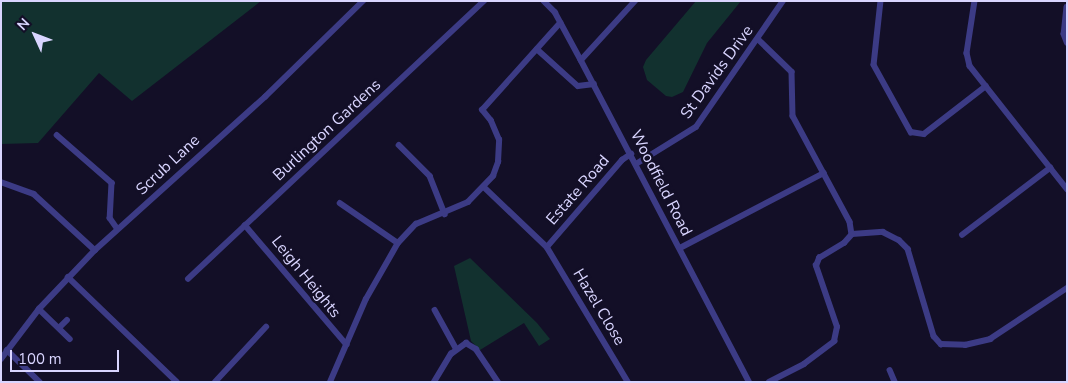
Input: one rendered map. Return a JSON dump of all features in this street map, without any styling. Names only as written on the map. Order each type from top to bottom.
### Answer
[{"type":"street","name":"Scrub Lane","points":[[1,359],[39,309],[117,228],[265,97],[363,1]]},
{"type":"street","name":"Burlington Gardens","points":[[188,279],[484,1]]},
{"type":"street","name":"Woodfield Road","points":[[544,1],[560,23],[594,84],[749,382]]},
{"type":"street","points":[[581,60],[635,1]]},
{"type":"street","name":"St Davids Drive","points":[[636,164],[696,127],[783,1]]},
{"type":"street","points":[[881,1],[874,66],[911,132],[924,134],[986,86]]},
{"type":"street","points":[[974,1],[968,60],[986,86],[1067,189]]},
{"type":"street","points":[[1067,7],[1064,34],[1067,42]]},
{"type":"street","points":[[330,382],[366,299],[398,243],[416,224],[445,214],[468,202],[484,187],[496,169],[500,148],[495,127],[482,110],[560,23]]},
{"type":"street","points":[[758,39],[792,72],[793,116],[852,226],[852,234]]},
{"type":"street","points":[[537,49],[578,86],[594,84]]},
{"type":"street","points":[[57,135],[112,183],[110,218],[117,228]]},
{"type":"street","points":[[399,144],[430,176],[445,214]]},
{"type":"street","name":"Estate Road","points":[[548,247],[622,160],[631,154]]},
{"type":"street","points":[[962,235],[1050,168]]},
{"type":"street","points":[[680,248],[824,173]]},
{"type":"street","points":[[1,182],[34,194],[95,250]]},
{"type":"street","name":"Hazel Close","points":[[484,187],[548,247],[628,382]]},
{"type":"street","points":[[340,203],[398,243]]},
{"type":"street","name":"Leigh Heights","points":[[245,225],[347,345]]},
{"type":"street","points":[[769,382],[804,364],[834,341],[837,327],[816,266],[819,258],[844,242],[852,234],[883,232],[899,240],[908,249],[934,336],[941,344],[965,346],[990,338],[1067,288]]},
{"type":"street","points":[[68,277],[177,382]]},
{"type":"street","points":[[39,309],[70,340]]},
{"type":"street","points":[[435,310],[456,348]]},
{"type":"street","points":[[59,328],[67,320]]},
{"type":"street","points":[[215,382],[266,327]]},
{"type":"street","points":[[434,382],[456,348],[466,343],[471,345],[498,382]]},
{"type":"street","points":[[7,350],[40,382]]},
{"type":"street","points":[[890,370],[895,382]]},
{"type":"green space","points":[[1,1],[261,1],[132,101],[99,73],[38,143],[1,144]]},
{"type":"green space","points":[[696,1],[741,1],[707,43],[683,92],[672,97],[666,96],[647,80],[643,67],[646,60]]},
{"type":"green space","points":[[470,258],[537,323],[550,339],[539,346],[524,323],[480,350],[471,341],[454,266]]}]
